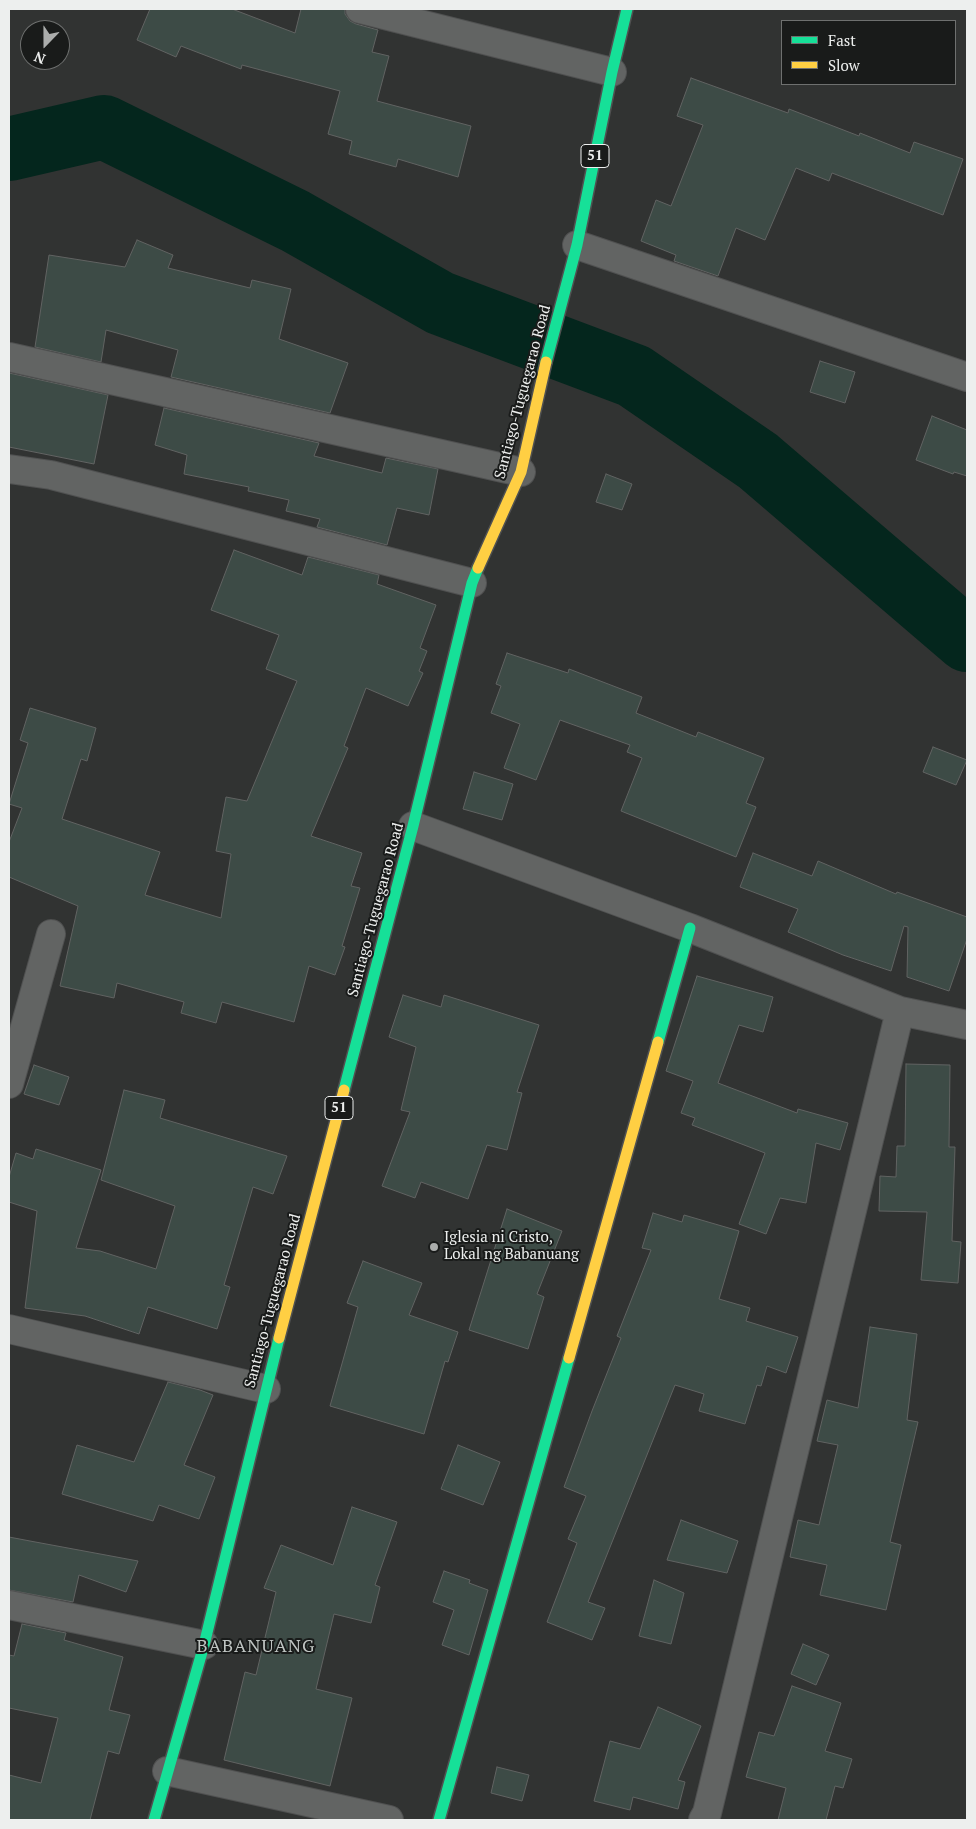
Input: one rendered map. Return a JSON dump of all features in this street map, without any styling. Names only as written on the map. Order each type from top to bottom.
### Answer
[{"type":"main road","name":"Santiago-Tuguegarao Road","points":[[154,1820],[204,1645],[266,1389],[413,826],[472,583],[521,472],[536,401],[577,245],[612,72],[627,9]]},
{"type":"main road","points":[[439,1820],[690,928]]},
{"type":"street","points":[[360,9],[612,72]]},
{"type":"street","points":[[577,245],[967,377]]},
{"type":"street","points":[[9,357],[521,472]]},
{"type":"street","points":[[9,469],[51,475],[472,583]]},
{"type":"street","points":[[413,826],[690,928],[900,1011],[967,1025]]},
{"type":"street","points":[[9,1084],[52,934]]},
{"type":"street","points":[[703,1820],[707,1813],[900,1011]]},
{"type":"street","points":[[9,1329],[266,1389]]},
{"type":"street","points":[[9,1605],[204,1645]]},
{"type":"street","points":[[167,1771],[388,1820]]},
{"type":"building","points":[[150,9],[232,9],[295,33],[301,9],[345,9],[345,14],[350,21],[378,30],[372,52],[389,56],[377,101],[471,126],[458,177],[398,159],[396,167],[349,154],[352,141],[328,134],[340,91],[242,65],[241,69],[181,46],[176,57],[137,40]]},
{"type":"building","points":[[691,78],[788,113],[789,109],[859,136],[860,133],[910,153],[914,142],[963,159],[943,215],[832,173],[829,181],[796,168],[765,240],[736,228],[718,276],[674,261],[676,255],[641,241],[656,200],[671,206],[703,125],[677,116]]},
{"type":"building","points":[[137,240],[173,255],[168,268],[250,288],[252,280],[291,289],[279,339],[348,363],[330,413],[171,377],[178,350],[106,330],[101,362],[35,347],[49,255],[125,267]]},
{"type":"building","points":[[820,361],[855,372],[845,403],[810,392]]},
{"type":"building","points":[[9,373],[108,395],[94,464],[9,447]]},
{"type":"building","points":[[164,408],[319,443],[314,456],[382,473],[386,458],[438,469],[429,515],[397,508],[387,545],[317,527],[320,519],[286,511],[289,500],[248,491],[249,487],[184,474],[187,455],[155,445]]},
{"type":"building","points":[[932,416],[967,430],[967,476],[954,472],[953,474],[916,460]]},
{"type":"building","points":[[606,474],[632,484],[622,510],[596,502]]},
{"type":"building","points":[[234,550],[302,575],[308,557],[379,575],[377,584],[436,605],[420,648],[427,651],[419,671],[423,673],[408,706],[366,688],[344,746],[348,748],[311,836],[362,853],[351,886],[360,888],[342,946],[345,947],[335,975],[309,966],[294,1022],[222,1002],[216,1023],[181,1013],[184,1002],[117,983],[114,998],[60,986],[78,906],[9,877],[9,842],[22,808],[9,804],[28,743],[20,740],[30,708],[96,728],[87,761],[81,759],[62,819],[160,852],[145,895],[221,918],[231,854],[216,851],[226,797],[247,801],[297,681],[266,669],[279,635],[211,610]]},
{"type":"building","points":[[507,653],[568,673],[569,669],[642,697],[636,713],[696,737],[698,732],[764,758],[746,803],[756,807],[736,857],[621,811],[642,758],[627,752],[630,745],[560,720],[536,780],[504,768],[520,724],[491,713],[501,686],[496,684]]},
{"type":"building","points":[[933,747],[967,760],[956,785],[923,772]]},
{"type":"building","points":[[474,772],[513,784],[502,820],[463,809]]},
{"type":"building","points":[[753,853],[812,876],[818,861],[896,894],[897,892],[967,917],[967,939],[949,991],[907,977],[908,927],[904,926],[891,971],[843,955],[788,932],[798,909],[740,887]]},
{"type":"building","points":[[697,976],[773,997],[763,1032],[739,1025],[718,1083],[797,1113],[798,1109],[848,1123],[840,1150],[816,1143],[806,1203],[780,1198],[766,1234],[739,1224],[765,1153],[692,1125],[695,1118],[681,1113],[693,1081],[666,1071]]},
{"type":"building","points":[[403,995],[441,1007],[444,995],[539,1025],[517,1092],[522,1093],[507,1150],[487,1145],[468,1199],[421,1182],[415,1198],[382,1186],[410,1112],[401,1110],[416,1047],[389,1037]]},
{"type":"building","points":[[906,1064],[950,1065],[949,1147],[955,1147],[952,1241],[961,1242],[958,1283],[921,1280],[927,1212],[879,1211],[880,1176],[896,1177],[897,1146],[905,1146]]},
{"type":"building","points":[[34,1065],[69,1077],[59,1105],[24,1094]]},
{"type":"building","points":[[124,1090],[165,1100],[160,1118],[287,1156],[273,1194],[253,1187],[224,1285],[230,1287],[217,1329],[148,1307],[139,1334],[85,1316],[25,1308],[37,1211],[9,1202],[9,1177],[16,1153],[33,1159],[36,1149],[101,1170],[76,1248],[100,1251],[156,1269],[175,1206],[101,1180]]},
{"type":"building","points":[[507,1209],[562,1231],[537,1294],[544,1297],[528,1349],[469,1330]]},
{"type":"building","points":[[653,1213],[682,1222],[684,1215],[739,1231],[719,1299],[750,1308],[746,1321],[798,1337],[786,1373],[767,1366],[761,1386],[757,1385],[745,1424],[699,1411],[704,1394],[675,1385],[588,1602],[605,1608],[592,1640],[547,1622],[577,1543],[568,1539],[586,1496],[564,1487],[621,1338],[617,1336],[651,1250],[642,1248]]},
{"type":"building","points":[[363,1261],[422,1283],[409,1315],[458,1332],[448,1362],[445,1361],[424,1434],[330,1406],[358,1307],[347,1303]]},
{"type":"building","points":[[870,1327],[917,1334],[907,1420],[918,1422],[890,1542],[901,1545],[886,1610],[820,1595],[827,1565],[790,1557],[798,1520],[819,1525],[838,1445],[817,1441],[827,1400],[858,1408]]},
{"type":"building","points":[[168,1382],[213,1395],[184,1465],[215,1477],[199,1519],[159,1505],[153,1521],[62,1494],[77,1445],[134,1462]]},
{"type":"building","points":[[458,1445],[500,1462],[483,1505],[441,1489]]},
{"type":"building","points":[[352,1507],[397,1522],[375,1585],[380,1587],[371,1623],[334,1614],[316,1689],[352,1698],[330,1786],[224,1760],[245,1672],[256,1675],[276,1592],[264,1588],[281,1545],[333,1565]]},
{"type":"building","points":[[681,1520],[738,1541],[727,1573],[667,1560]]},
{"type":"building","points":[[9,1537],[138,1561],[126,1592],[79,1575],[73,1602],[9,1590]]},
{"type":"building","points":[[444,1571],[470,1580],[469,1583],[488,1590],[469,1655],[442,1645],[454,1610],[433,1602]]},
{"type":"building","points":[[654,1580],[684,1593],[671,1644],[639,1636]]},
{"type":"building","points":[[22,1624],[66,1633],[64,1640],[123,1657],[109,1710],[130,1715],[119,1754],[108,1751],[90,1820],[9,1820],[9,1775],[41,1783],[58,1718],[9,1708],[9,1655],[14,1656]]},
{"type":"building","points":[[803,1644],[829,1655],[816,1685],[791,1674]]},
{"type":"building","points":[[792,1686],[841,1703],[825,1751],[852,1759],[843,1788],[835,1786],[826,1820],[778,1820],[786,1788],[746,1777],[759,1732],[774,1736]]},
{"type":"building","points":[[658,1707],[701,1726],[678,1780],[685,1782],[678,1809],[633,1797],[630,1810],[594,1801],[610,1741],[640,1749]]},
{"type":"building","points":[[497,1767],[529,1775],[522,1801],[491,1793]]},
{"type":"waterway","points":[[9,149],[104,127],[295,221],[440,303],[634,376],[758,461],[967,640]]},
{"type":"traffic: fast","points":[[546,362],[577,245],[612,72],[627,9]]},
{"type":"traffic: fast","points":[[344,1090],[413,826],[472,583],[478,568]]},
{"type":"traffic: fast","points":[[658,1042],[690,928]]},
{"type":"traffic: fast","points":[[154,1820],[204,1645],[279,1338]]},
{"type":"traffic: fast","points":[[439,1820],[569,1358]]},
{"type":"traffic: slow","points":[[478,568],[521,472],[546,362]]},
{"type":"traffic: slow","points":[[569,1358],[658,1042]]},
{"type":"traffic: slow","points":[[279,1338],[344,1090]]},
{"type":"place","name":"Iglesia ni Cristo, Lokal ng Babanuang","points":[[434,1247]]},
{"type":"district","name":"BABANUANG","points":[[256,1647]]}]
